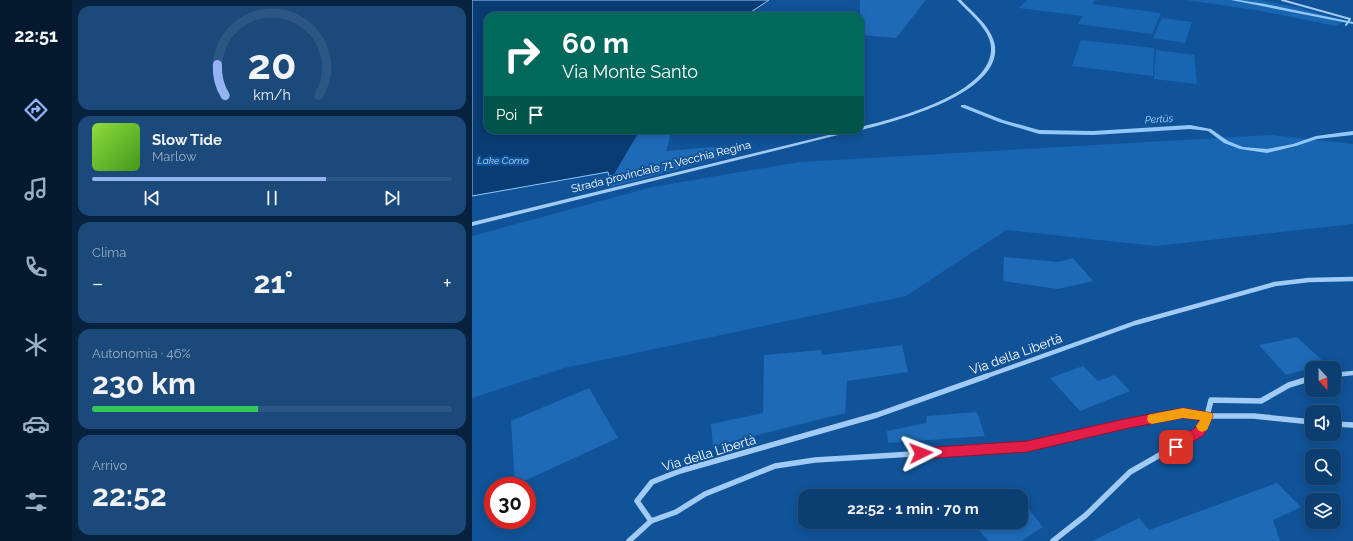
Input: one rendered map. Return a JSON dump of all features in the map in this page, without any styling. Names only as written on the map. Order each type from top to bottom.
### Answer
[{"type":"street","points":[[864,128],[918,112],[957,94],[982,75],[992,56],[993,47],[990,35],[959,0]]},
{"type":"street","points":[[1282,0],[1350,19],[1346,25]]},
{"type":"street","name":"Strada provinciale 71 Vecchia Regina","points":[[472,224],[839,134]]},
{"type":"street","name":"Via della Libertà","points":[[651,521],[637,501],[652,482],[680,471],[877,415],[1142,321],[1275,284],[1310,280],[1353,279]]},
{"type":"street","points":[[1341,374],[1353,373]]},
{"type":"street","points":[[1053,541],[1086,515],[1130,472],[1200,432],[1208,416],[1209,404],[1212,400],[1262,401],[1289,386],[1305,380]]},
{"type":"street","points":[[629,541],[651,521],[676,512],[705,494],[775,466],[815,460],[1027,447],[1129,423],[1183,413],[1208,416],[1254,416],[1305,421]]},
{"type":"street","points":[[1341,424],[1353,425]]},
{"type":"shaded area","points":[[1027,0],[1095,0],[1092,4],[1161,13],[1152,34],[1078,24],[1083,16],[1019,8]]},
{"type":"shaded area","points":[[1187,0],[1260,0],[1301,8],[1345,21],[1336,26],[1261,11]]},
{"type":"shaded area","points":[[1162,18],[1192,22],[1185,43],[1153,38]]},
{"type":"shaded area","points":[[1081,40],[1154,48],[1153,76],[1072,66]]},
{"type":"shaded area","points":[[1156,50],[1194,55],[1197,84],[1154,79]]},
{"type":"shaded area","points":[[1271,135],[1353,144],[1353,224],[1156,246],[1006,230],[906,296],[564,368],[472,398],[472,236],[652,187],[800,162]]},
{"type":"water","name":"Lake Como","points":[[472,0],[769,0],[751,12],[484,12],[484,134],[640,134],[651,168],[609,176],[608,172],[472,196]]},
{"type":"building","points":[[860,0],[926,0],[896,38],[864,35],[864,12],[860,12]]},
{"type":"building","points":[[638,134],[671,134],[666,151],[727,146],[728,156],[606,188]]},
{"type":"building","points":[[1004,257],[1058,262],[1073,258],[1093,281],[1058,289],[1003,281]]},
{"type":"building","points":[[1297,337],[1323,361],[1305,361],[1305,370],[1286,375],[1259,345]]},
{"type":"building","points":[[902,345],[908,372],[847,381],[845,413],[713,446],[711,424],[763,413],[764,355],[821,350],[822,355]]},
{"type":"building","points":[[1083,366],[1098,381],[1115,375],[1130,391],[1080,411],[1050,378]]},
{"type":"building","points":[[589,388],[618,438],[533,477],[514,477],[511,421]]},
{"type":"building","points":[[977,412],[985,436],[888,443],[887,431],[926,423],[927,416]]},
{"type":"building","points":[[1277,483],[1301,507],[1273,520],[1280,541],[1092,541],[1139,518],[1149,530]]},
{"type":"building","points":[[1028,509],[1043,527],[1021,541],[989,541],[978,529],[1028,529]]},
{"type":"waterway","points":[[1233,0],[1353,23]]},
{"type":"waterway","name":"Pertüs","points":[[963,106],[1001,121],[1039,132],[1093,133],[1190,127],[1209,130],[1226,142],[1242,148],[1267,151],[1316,138],[1353,133]]},
{"type":"slow traffic","points":[[1152,419],[1183,413],[1208,416],[1202,426]]},
{"type":"route","points":[[921,453],[1027,447],[1129,423],[1183,413],[1208,416],[1200,432],[1176,447]]}]
